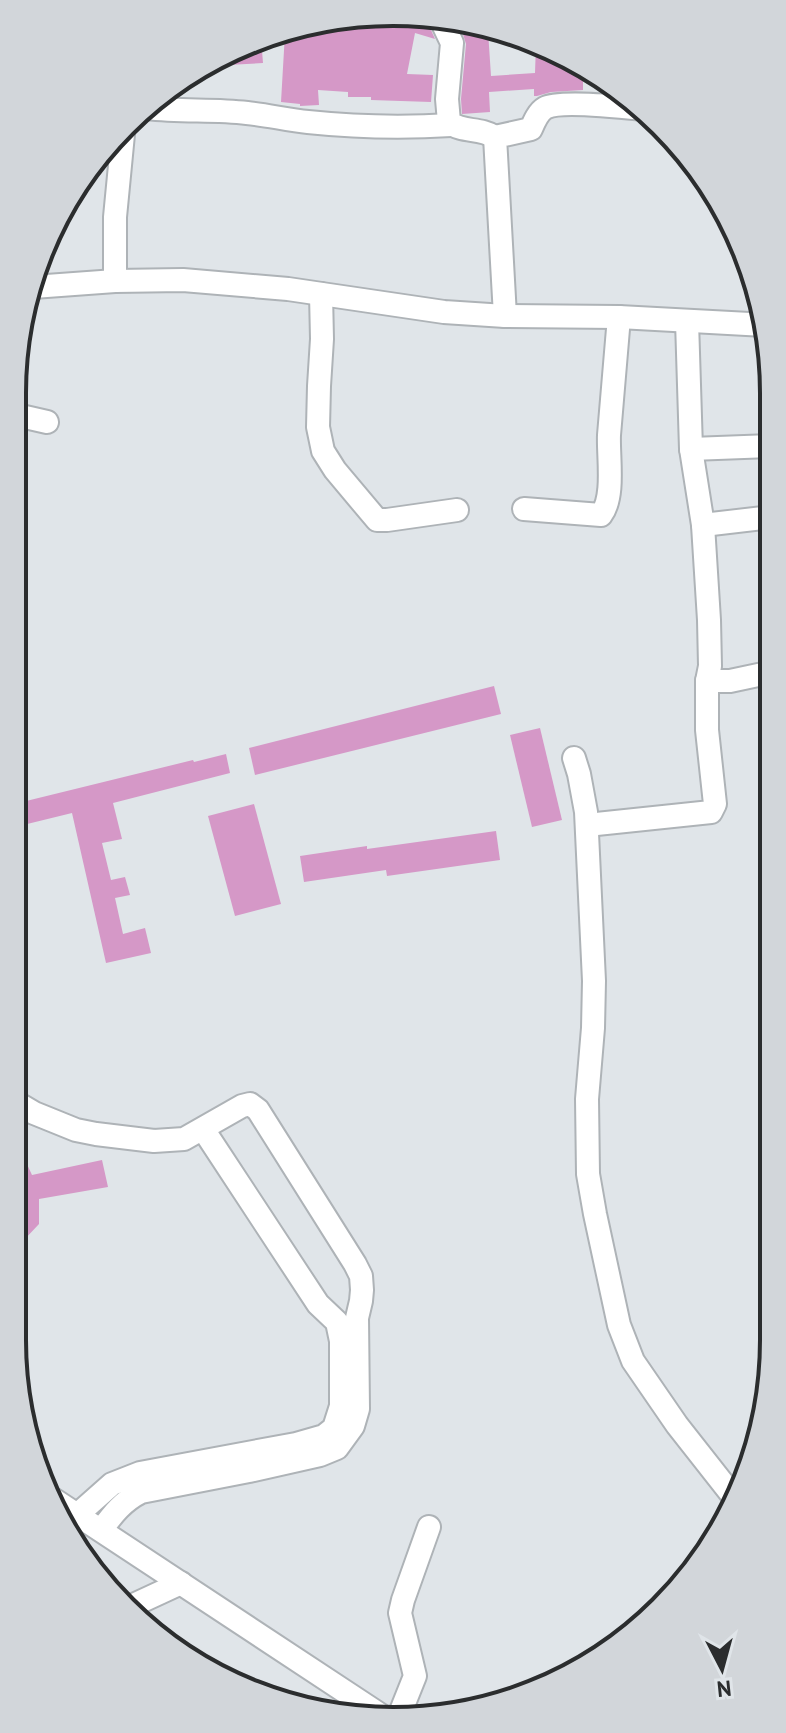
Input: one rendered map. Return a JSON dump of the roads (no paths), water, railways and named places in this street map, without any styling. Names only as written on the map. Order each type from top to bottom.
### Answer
[{"type":"street","points":[[446,30],[452,43],[447,118],[456,128],[488,132],[495,137],[531,129],[546,107],[565,104],[623,108]]},
{"type":"street","points":[[160,110],[244,112],[333,124],[411,128],[451,125]]},
{"type":"street","points":[[495,137],[505,316]]},
{"type":"street","points":[[115,281],[115,217],[122,145]]},
{"type":"street","points":[[42,286],[183,280],[288,289],[444,312],[754,324]]},
{"type":"street","points":[[321,294],[318,427],[323,451],[377,520],[457,510]]},
{"type":"street","points":[[524,509],[601,515],[606,508],[619,317]]},
{"type":"street","points":[[587,825],[711,812],[715,804],[707,730],[709,620],[703,525],[691,449],[687,321]]},
{"type":"street","points":[[26,417],[47,422]]},
{"type":"street","points":[[691,449],[760,446]]},
{"type":"street","points":[[703,525],[760,518]]},
{"type":"street","points":[[707,681],[730,681],[760,675]]},
{"type":"street","points":[[574,758],[587,825],[594,981],[587,1099],[588,1174],[619,1325],[633,1361],[677,1425],[728,1489]]},
{"type":"street","points":[[26,1108],[76,1130],[154,1141],[184,1139],[250,1104],[258,1110],[361,1276],[357,1318],[358,1409],[353,1426],[337,1448],[320,1455],[249,1471],[141,1492],[117,1508],[101,1530]]},
{"type":"street","points":[[77,1515],[112,1484],[140,1473],[296,1444],[324,1436],[334,1428],[341,1406],[341,1341],[337,1322],[318,1304],[203,1129]]},
{"type":"street","points":[[67,1508],[367,1706]]},
{"type":"street","points":[[403,1707],[415,1676],[400,1613],[429,1527]]},
{"type":"street","points":[[137,1603],[181,1583]]}]
